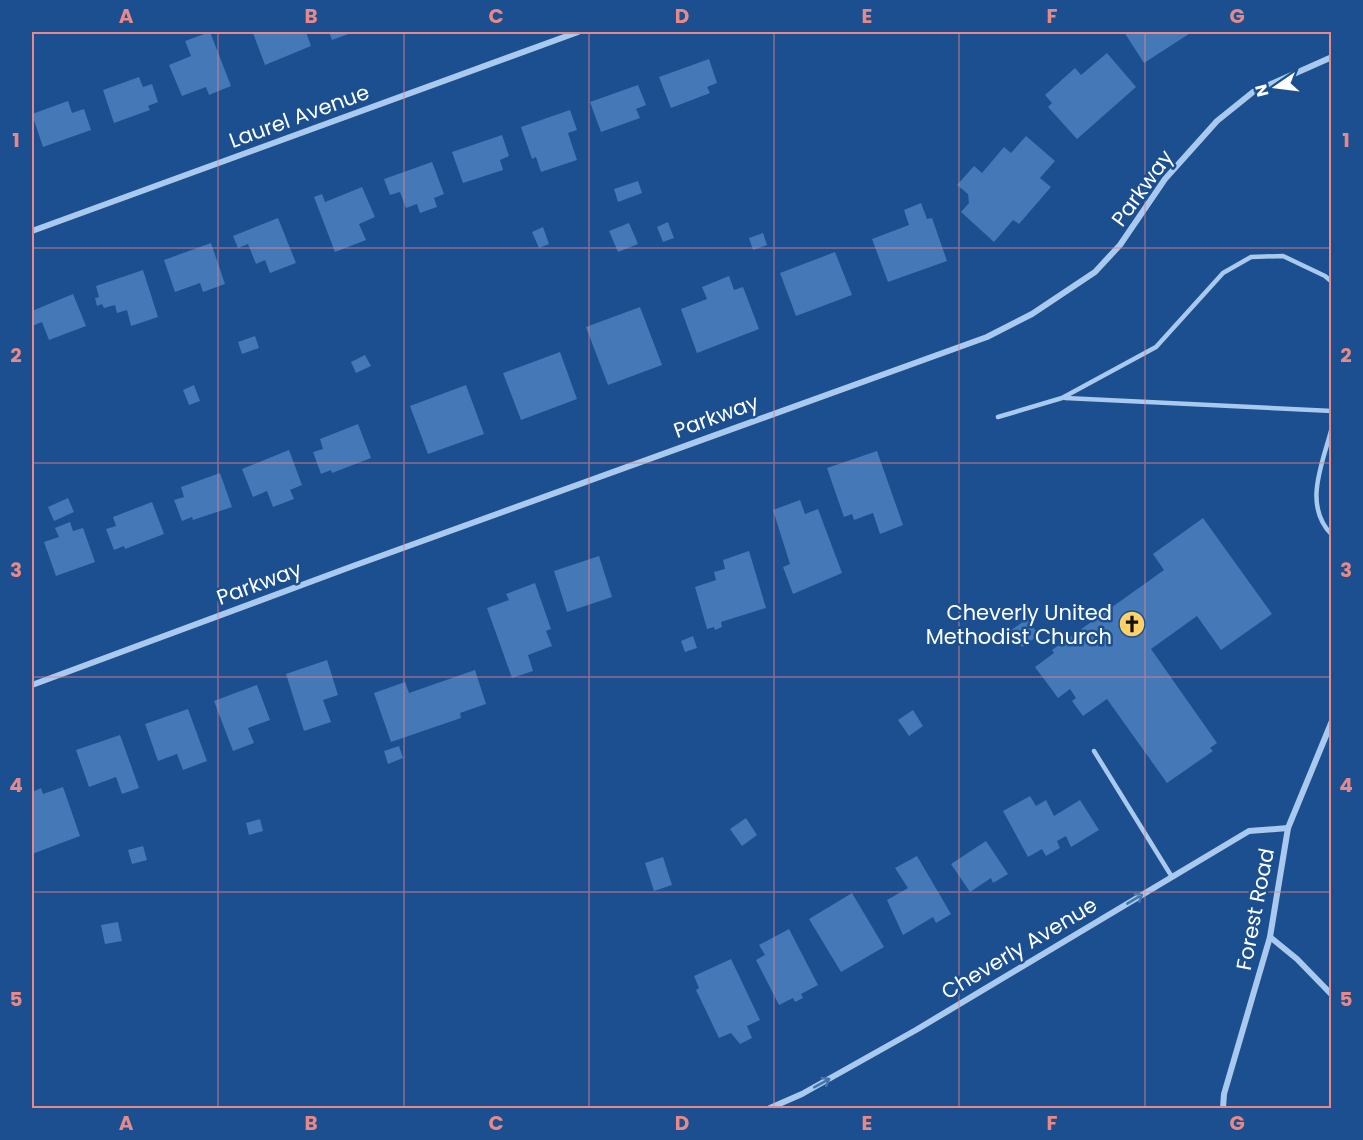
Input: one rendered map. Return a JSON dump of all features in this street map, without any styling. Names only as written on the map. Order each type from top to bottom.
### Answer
[{"type":"street","name":"Laurel Avenue","points":[[32,231],[578,32]]},
{"type":"street","name":"Parkway","points":[[32,685],[311,581],[987,337],[1040,309],[1095,272],[1120,245],[1165,179],[1217,121],[1253,92],[1332,57]]},
{"type":"street","name":"Forest Road","points":[[1223,1108],[1224,1094],[1270,938],[1288,828],[1332,721]]},
{"type":"street","name":"Cheverly Avenue","points":[[770,1108],[802,1094],[916,1030],[1249,831],[1288,828]]},
{"type":"street","points":[[1270,938],[1297,959],[1332,995]]},
{"type":"lane","points":[[998,417],[1062,398],[1156,347],[1223,273],[1251,257],[1283,256],[1325,276],[1332,282]]},
{"type":"lane","points":[[1062,398],[1332,411]]},
{"type":"lane","points":[[1332,427],[1314,500],[1321,524],[1332,535]]},
{"type":"lane","points":[[1094,751],[1172,877]]},
{"type":"building","points":[[210,32],[231,86],[209,95],[206,87],[182,96],[169,65],[191,56],[185,41]]},
{"type":"building","points":[[306,32],[311,46],[265,65],[253,33]]},
{"type":"building","points":[[329,32],[354,32],[332,40]]},
{"type":"building","points":[[1124,32],[1192,32],[1144,63]]},
{"type":"building","points":[[1107,53],[1136,87],[1077,139],[1048,107],[1052,103],[1045,95],[1075,68],[1081,75]]},
{"type":"building","points":[[709,59],[717,83],[707,87],[710,93],[671,108],[659,77]]},
{"type":"building","points":[[139,77],[143,87],[152,84],[158,102],[148,106],[150,110],[114,123],[103,90]]},
{"type":"building","points":[[638,85],[646,105],[636,109],[640,118],[601,132],[590,102]]},
{"type":"building","points":[[68,101],[72,113],[84,109],[91,130],[43,147],[32,114]]},
{"type":"building","points":[[570,110],[577,130],[568,133],[577,160],[541,172],[536,157],[532,159],[521,127]]},
{"type":"building","points":[[502,135],[509,156],[500,160],[503,170],[463,183],[452,152]]},
{"type":"building","points":[[1026,136],[1055,161],[1040,178],[1051,187],[1019,224],[1013,220],[994,242],[961,212],[969,203],[968,194],[957,185],[974,166],[982,173],[1004,147],[1011,153]]},
{"type":"building","points":[[432,162],[444,194],[434,198],[437,207],[420,213],[417,204],[406,208],[400,192],[390,195],[384,179]]},
{"type":"building","points":[[638,181],[642,193],[618,202],[614,189]]},
{"type":"building","points":[[362,187],[375,217],[359,224],[366,240],[335,252],[314,197],[322,194],[325,202]]},
{"type":"building","points":[[921,203],[927,219],[932,218],[947,261],[888,282],[872,239],[909,225],[904,210]]},
{"type":"building","points":[[278,218],[296,263],[270,273],[265,260],[256,264],[248,244],[238,248],[233,236]]},
{"type":"building","points":[[668,222],[674,238],[663,242],[657,227]]},
{"type":"building","points":[[629,223],[638,244],[618,252],[609,231]]},
{"type":"building","points":[[543,227],[549,244],[539,248],[532,232]]},
{"type":"building","points":[[763,233],[767,245],[753,250],[749,238]]},
{"type":"building","points":[[211,243],[225,284],[203,292],[200,283],[175,292],[164,260]]},
{"type":"building","points":[[835,252],[852,295],[796,316],[780,273]]},
{"type":"building","points":[[143,270],[158,317],[131,326],[127,310],[117,313],[115,305],[104,308],[102,304],[97,306],[95,298],[99,297],[96,286]]},
{"type":"building","points":[[729,276],[734,290],[743,287],[759,329],[697,353],[681,309],[707,299],[702,287]]},
{"type":"building","points":[[73,294],[86,326],[49,340],[42,322],[32,326],[32,311]]},
{"type":"building","points":[[640,307],[662,365],[608,385],[586,327]]},
{"type":"building","points":[[255,336],[259,348],[242,354],[238,342]]},
{"type":"building","points":[[560,352],[577,399],[521,420],[503,373]]},
{"type":"building","points":[[365,355],[371,366],[356,373],[351,362]]},
{"type":"building","points":[[194,385],[200,401],[189,405],[183,390]]},
{"type":"building","points":[[466,385],[484,434],[428,454],[410,406]]},
{"type":"building","points":[[358,424],[371,458],[332,473],[331,470],[321,474],[313,452],[323,449],[320,439]]},
{"type":"building","points":[[289,450],[302,485],[290,490],[294,499],[273,507],[267,491],[253,497],[242,469]]},
{"type":"building","points":[[877,451],[903,525],[880,534],[873,513],[854,520],[852,514],[844,517],[827,468]]},
{"type":"building","points":[[220,473],[232,507],[193,520],[192,517],[182,521],[174,500],[184,497],[181,487]]},
{"type":"building","points":[[68,498],[74,512],[54,521],[48,507]]},
{"type":"building","points":[[800,500],[805,514],[818,509],[842,573],[793,594],[783,567],[790,564],[773,510]]},
{"type":"building","points":[[152,502],[164,534],[125,549],[124,546],[114,550],[106,529],[116,526],[113,517]]},
{"type":"building","points":[[1203,518],[1272,614],[1221,650],[1197,616],[1151,649],[1217,743],[1210,748],[1213,751],[1167,783],[1107,699],[1083,716],[1072,701],[1076,698],[1070,689],[1058,698],[1035,667],[1054,653],[1052,650],[1164,570],[1153,554]]},
{"type":"building","points":[[70,522],[73,531],[83,528],[95,562],[56,576],[44,542],[59,537],[55,528]]},
{"type":"building","points":[[749,551],[766,608],[721,622],[722,627],[715,630],[714,627],[707,629],[695,587],[716,580],[714,572],[725,569],[723,560]]},
{"type":"building","points":[[599,556],[612,597],[567,612],[554,571]]},
{"type":"building","points":[[535,583],[551,629],[546,631],[552,646],[528,655],[533,671],[512,678],[487,608],[509,600],[506,594]]},
{"type":"building","points":[[1027,619],[1039,635],[1022,647],[1010,631]]},
{"type":"building","points":[[693,636],[697,648],[685,652],[681,641]]},
{"type":"building","points":[[327,660],[338,695],[323,700],[331,722],[304,731],[286,674]]},
{"type":"building","points":[[475,670],[486,704],[460,713],[461,718],[391,742],[374,693],[405,682],[409,693]]},
{"type":"building","points":[[257,685],[270,720],[248,728],[254,743],[233,751],[214,701]]},
{"type":"building","points":[[188,709],[207,761],[183,770],[177,754],[158,761],[145,724]]},
{"type":"building","points":[[913,710],[923,726],[909,736],[898,720]]},
{"type":"building","points":[[120,735],[139,788],[122,794],[116,777],[89,787],[76,750]]},
{"type":"building","points":[[399,746],[403,758],[388,764],[384,751]]},
{"type":"building","points":[[63,787],[80,836],[32,854],[32,792],[41,788],[43,794]]},
{"type":"building","points":[[1030,796],[1036,806],[1046,800],[1054,816],[1080,800],[1099,830],[1071,847],[1066,836],[1057,841],[1060,848],[1046,856],[1042,849],[1028,857],[1003,811]]},
{"type":"building","points":[[746,818],[757,835],[742,846],[730,829]]},
{"type":"building","points":[[260,819],[263,831],[249,835],[246,823]]},
{"type":"building","points":[[986,841],[1008,874],[993,883],[991,878],[970,892],[951,864]]},
{"type":"building","points":[[143,846],[147,860],[132,864],[128,850]]},
{"type":"building","points":[[917,856],[951,914],[936,923],[933,917],[903,935],[887,900],[908,888],[895,868]]},
{"type":"building","points":[[663,857],[672,885],[654,891],[645,863]]},
{"type":"building","points":[[852,893],[884,947],[841,972],[809,919]]},
{"type":"building","points":[[118,922],[122,941],[105,944],[101,925]]},
{"type":"building","points":[[789,929],[818,985],[801,994],[803,998],[795,1002],[793,998],[779,1005],[756,960],[765,955],[759,945]]},
{"type":"building","points":[[731,959],[760,1020],[747,1026],[752,1038],[740,1044],[731,1033],[719,1038],[696,990],[699,988],[694,976]]},
{"type":"place","name":"Cheverly United Methodist Church","points":[[1132,624]]}]
